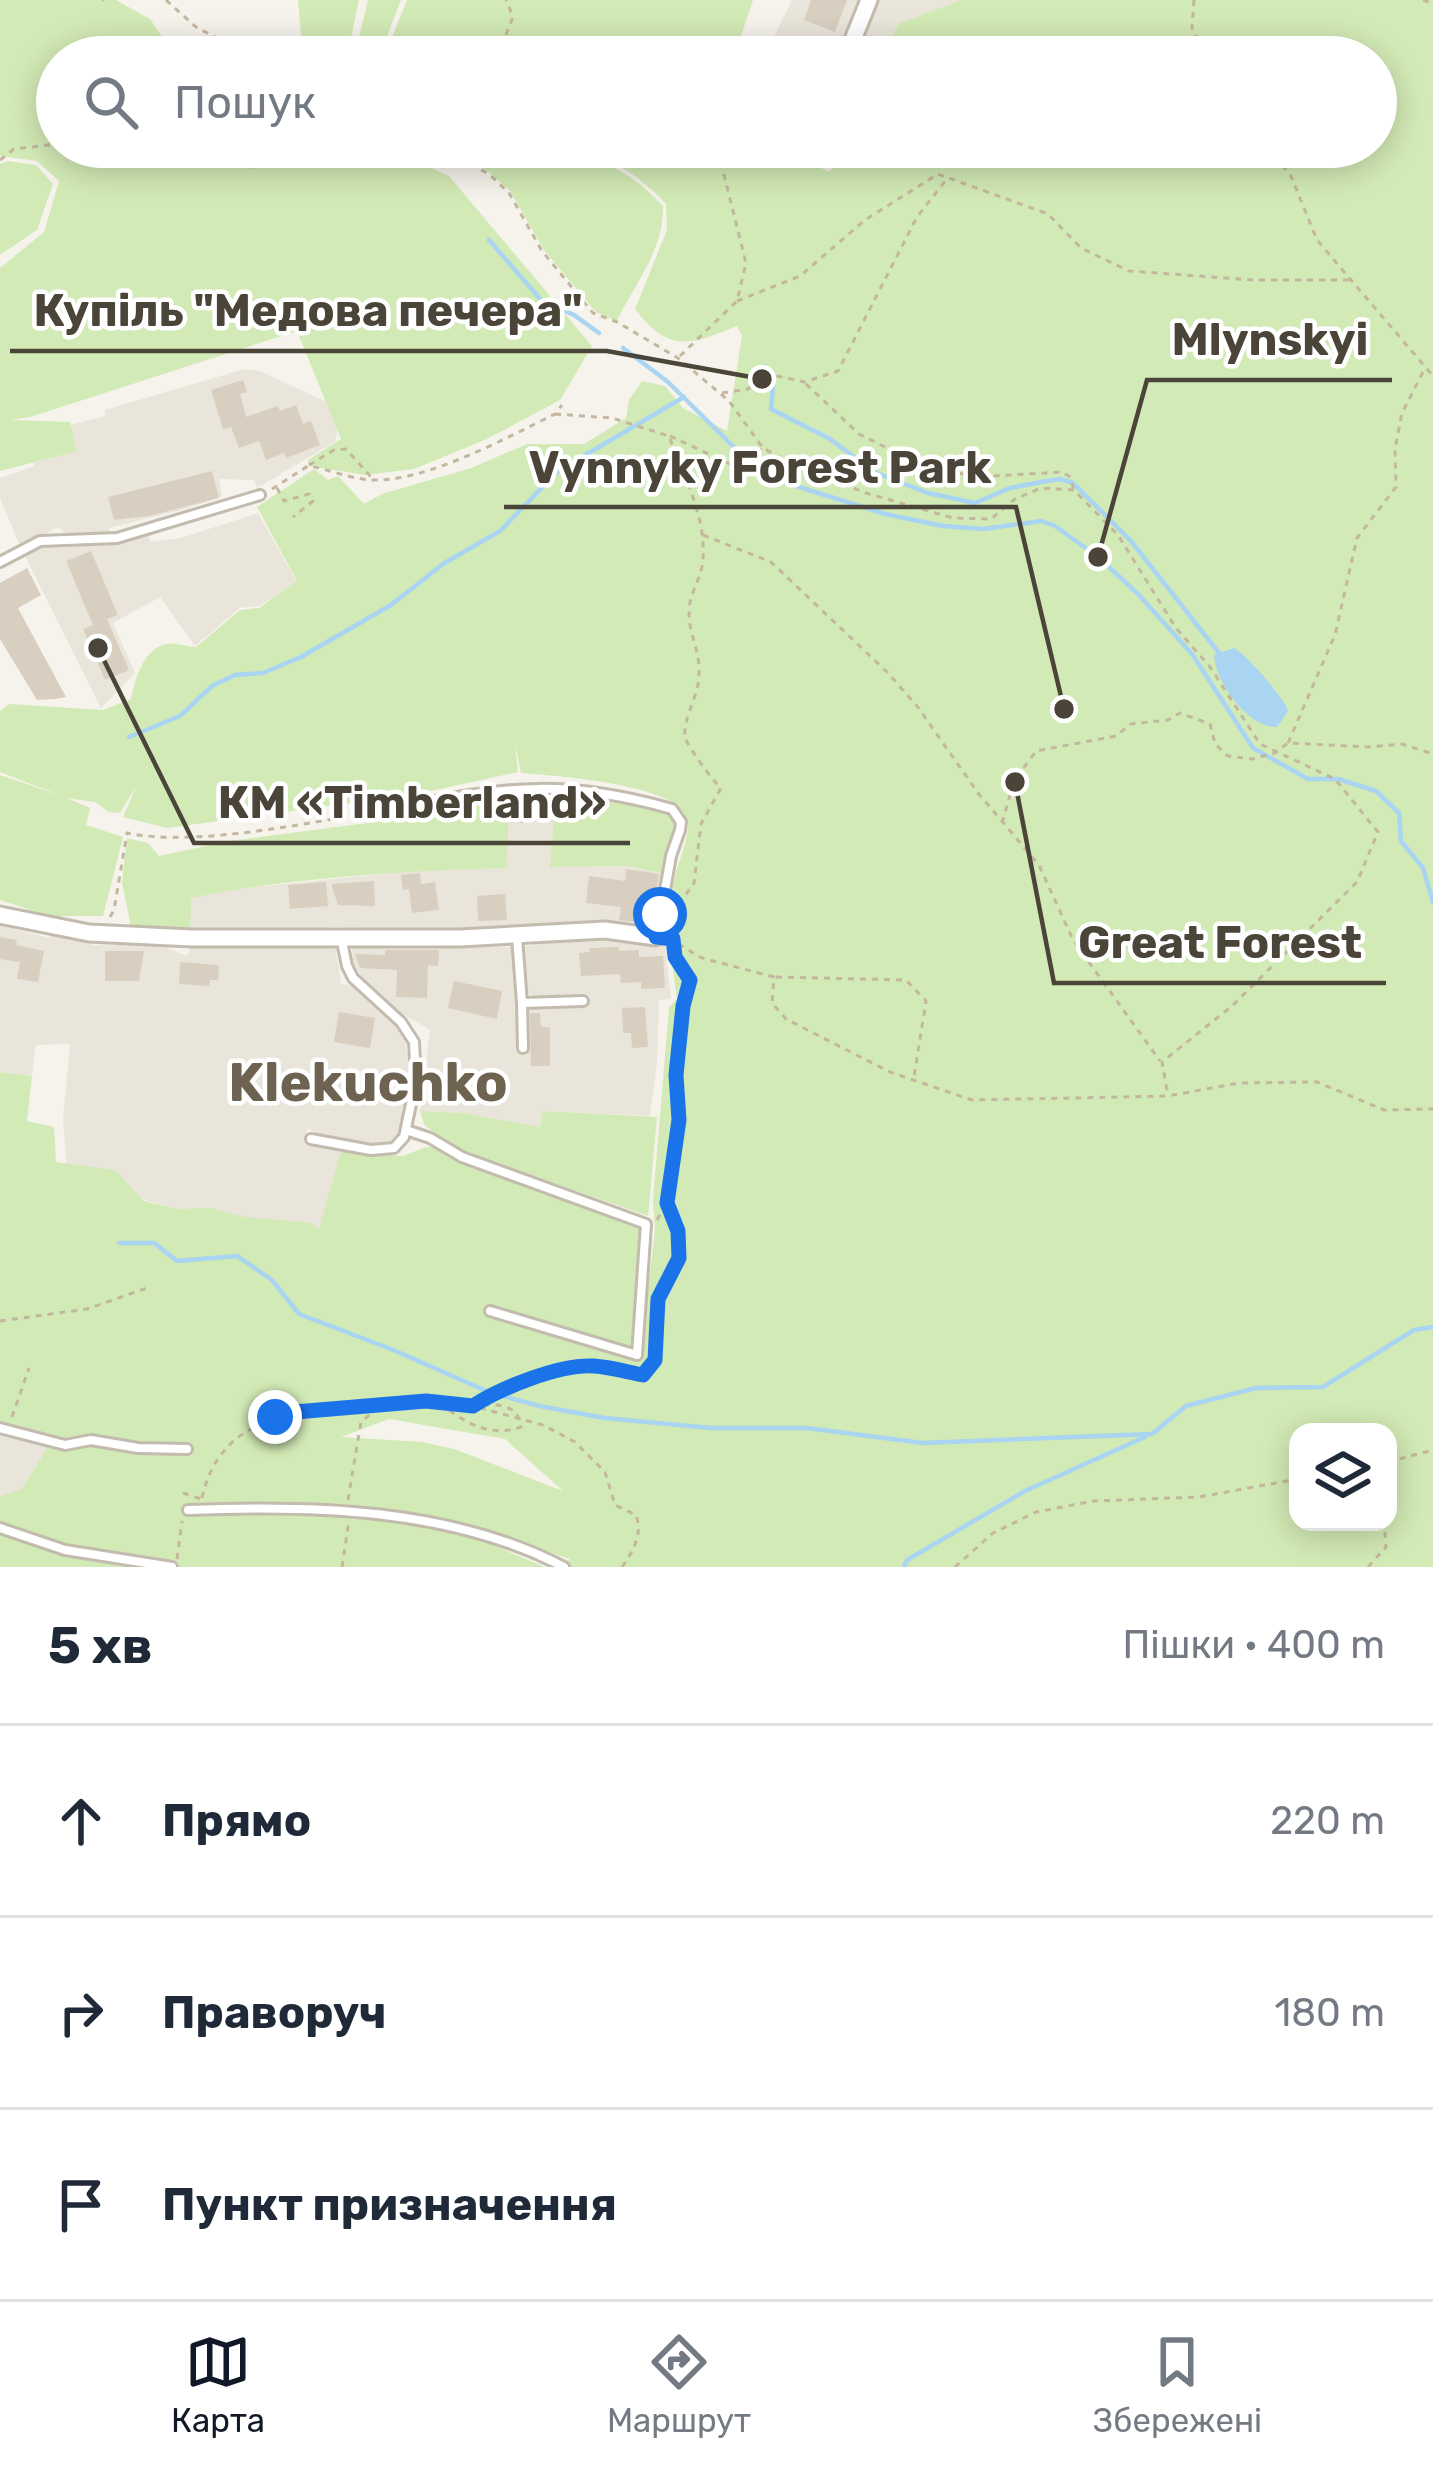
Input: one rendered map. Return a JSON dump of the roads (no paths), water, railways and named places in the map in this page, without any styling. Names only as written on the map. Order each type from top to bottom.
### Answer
[{"type":"street","points":[[854,36],[869,0]]},
{"type":"street","points":[[0,915],[88,933],[192,938],[518,937],[605,930],[664,938]]},
{"type":"lane","points":[[0,562],[40,542],[117,538],[260,495]]},
{"type":"lane","points":[[406,807],[507,788],[539,787],[587,789],[672,809],[681,822],[671,856],[664,938]]},
{"type":"lane","points":[[311,1139],[387,1150],[400,1143],[416,1081],[414,1042],[400,1022],[353,978],[341,936]]},
{"type":"lane","points":[[518,937],[523,1048]]},
{"type":"lane","points":[[523,1003],[584,1001]]},
{"type":"lane","points":[[406,1130],[462,1157],[646,1224],[637,1355],[490,1311]]},
{"type":"lane","points":[[4,1429],[64,1445],[91,1440],[187,1449]]},
{"type":"lane","points":[[188,1510],[205,1505],[417,1519],[464,1530],[564,1567]]},
{"type":"lane","points":[[0,1528],[65,1550],[175,1567]]},
{"type":"water","points":[[1234,648],[1256,667],[1285,705],[1288,711],[1277,727],[1266,726],[1245,712],[1220,678],[1214,655]]},
{"type":"waterway","points":[[489,240],[542,301],[599,333]]},
{"type":"waterway","points":[[623,348],[668,382],[749,462],[780,481],[885,514],[943,526],[983,529],[1042,521],[1055,526],[1137,593],[1192,654],[1253,748],[1308,779],[1338,779],[1376,791],[1399,813],[1401,841],[1423,868],[1433,902]]},
{"type":"waterway","points":[[765,366],[773,387],[771,409],[830,439],[874,472],[928,493],[975,503],[1010,488],[1060,479],[1073,483],[1131,541],[1219,653]]},
{"type":"waterway","points":[[762,379],[758,388],[772,383]]},
{"type":"waterway","points":[[129,737],[180,716],[212,686],[301,657],[391,605],[443,564],[500,531],[558,471],[684,397]]},
{"type":"waterway","points":[[119,1243],[154,1243],[177,1261],[237,1256],[272,1280],[299,1314],[491,1393],[540,1406],[604,1418],[711,1428],[807,1428],[923,1443],[1152,1434],[1186,1406],[1256,1388],[1323,1387],[1414,1330],[1433,1327]]},
{"type":"waterway","points":[[904,1567],[907,1560],[1025,1491],[1145,1437]]},
{"type":"place","name":"Купіль \"Медова печера\"","points":[[762,379]]},
{"type":"place","name":"Mlynskyi","points":[[1098,557]]},
{"type":"place","name":"КМ «Timberland»","points":[[98,648]]},
{"type":"place","name":"Vynnyky Forest Park","points":[[1064,709]]},
{"type":"place","name":"Great Forest","points":[[1015,782]]},
{"type":"district","name":"Klekuchko","points":[[368,1082]]}]
